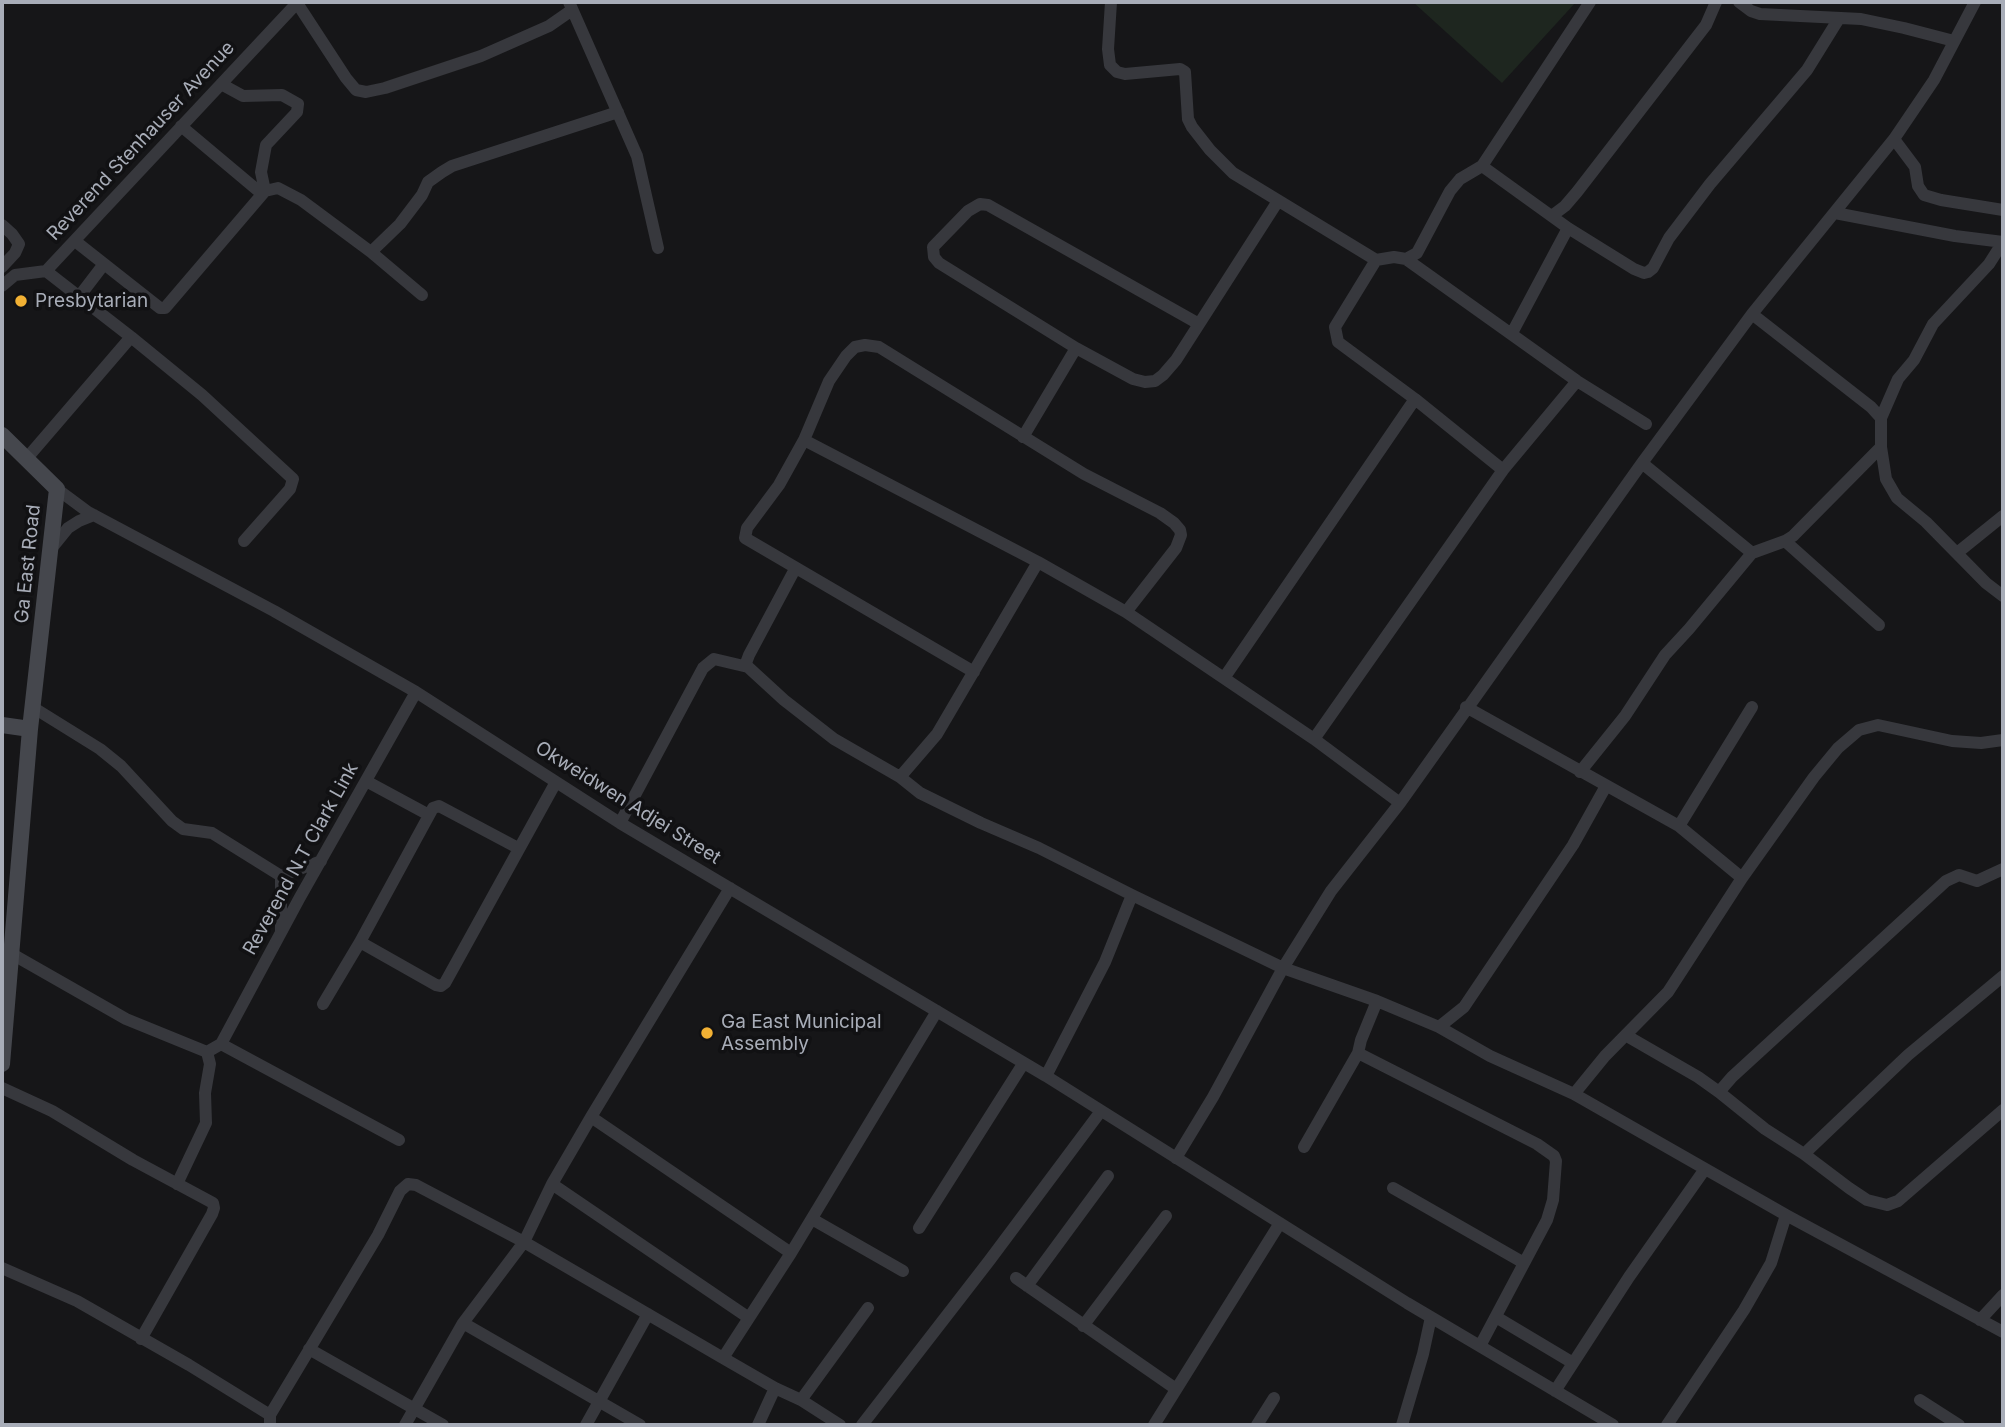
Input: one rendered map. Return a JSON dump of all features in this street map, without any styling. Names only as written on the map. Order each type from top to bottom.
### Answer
[{"type":"street","points":[[1111,2],[1108,49],[1111,65],[1117,72],[1125,74],[1180,69],[1185,72],[1188,119],[1210,150],[1233,173],[1377,260],[1394,257],[1406,259],[1577,381],[1646,424]]},
{"type":"street","points":[[1406,259],[1417,253],[1440,208],[1460,179],[1482,166],[1590,2]]},
{"type":"street","points":[[1553,215],[1577,192],[1706,25],[1716,2]]},
{"type":"street","points":[[1739,2],[1759,15],[1870,21],[1954,41]]},
{"type":"street","points":[[1176,1157],[1213,1097],[1283,968],[1331,891],[1400,803],[1466,707],[1752,314],[1894,139],[1934,80],[1975,2]]},
{"type":"street","points":[[298,3],[346,78],[356,90],[366,92],[481,56],[549,26],[570,6],[639,163],[658,248]]},
{"type":"street","name":"Reverend Stenhauser Avenue","points":[[46,271],[298,3]]},
{"type":"street","points":[[1482,166],[1568,228],[1634,269],[1648,272],[1710,184],[1807,70],[1838,20]]},
{"type":"street","points":[[221,84],[243,96],[282,95],[298,104],[297,112],[265,145],[261,172],[264,192]]},
{"type":"street","points":[[371,252],[408,215],[428,182],[452,166],[618,113]]},
{"type":"street","points":[[181,127],[264,192]]},
{"type":"street","points":[[1894,139],[1915,167],[1918,186],[1924,194],[1941,200],[2003,210]]},
{"type":"street","points":[[75,241],[160,309],[165,307],[264,192],[278,188],[289,193],[371,252],[422,295]]},
{"type":"street","points":[[1199,324],[988,205],[981,204],[968,211],[933,247],[934,257],[939,263],[1076,348],[1133,379],[1155,382],[1176,360],[1278,201]]},
{"type":"street","points":[[1835,212],[1955,236],[2003,242],[1989,264],[1933,324],[1914,360],[1898,379],[1881,418],[1881,447],[1886,479],[1897,498],[2003,596]]},
{"type":"street","points":[[2,225],[19,244],[15,253],[2,267]]},
{"type":"street","points":[[1511,333],[1568,228]]},
{"type":"street","points":[[1377,260],[1335,327],[1338,342],[1415,399],[1503,470]]},
{"type":"street","points":[[78,298],[104,264]]},
{"type":"street","points":[[2,284],[15,275],[46,271],[202,395],[293,479],[290,489],[244,541]]},
{"type":"street","points":[[1752,314],[1871,407],[1881,418]]},
{"type":"street","points":[[27,458],[131,337]]},
{"type":"street","points":[[974,672],[747,541],[747,528],[779,485],[804,440],[828,381],[855,348],[865,345],[879,346],[1084,474],[1160,513],[1180,530],[1179,541],[1167,561],[1126,612]]},
{"type":"street","points":[[1023,437],[1076,348]]},
{"type":"street","points":[[1314,739],[1503,470],[1577,381]]},
{"type":"street","points":[[1224,678],[1415,399]]},
{"type":"street","points":[[2,435],[56,488]]},
{"type":"street","points":[[804,440],[1038,562],[1126,612],[1314,739],[1400,803]]},
{"type":"street","points":[[1580,772],[1625,716],[1665,654],[1752,552],[1793,536],[1881,447]]},
{"type":"street","points":[[1642,463],[1752,552]]},
{"type":"street","name":"Okweidwen Adjei Street","points":[[56,488],[94,515],[416,692],[620,823],[1023,1065],[1046,1076],[1431,1317],[1555,1391],[1597,1421],[1613,1425]]},
{"type":"street","name":"Ga East Road","points":[[2,1064],[30,729],[56,488]]},
{"type":"street","points":[[51,549],[68,528],[79,520],[94,515]]},
{"type":"street","points":[[1957,554],[2003,516]]},
{"type":"street","points":[[1785,541],[1879,625]]},
{"type":"street","points":[[900,777],[937,734],[1038,562]]},
{"type":"street","points":[[748,667],[746,663],[795,569]]},
{"type":"street","points":[[620,823],[703,668],[713,659],[748,667],[784,700],[834,739],[900,777],[920,793],[1039,848],[1283,968],[1377,1001],[1439,1027],[1490,1056],[1574,1094],[1786,1215],[2003,1332]]},
{"type":"street","name":"Reverend N.T Clark Link","points":[[221,1044],[416,692]]},
{"type":"street","points":[[1466,707],[1679,826],[1742,878]]},
{"type":"street","points":[[1679,826],[1752,707]]},
{"type":"street","points":[[34,708],[100,749],[121,766],[172,821],[183,829],[212,833],[281,876]]},
{"type":"street","points":[[2,724],[30,729]]},
{"type":"street","points":[[1574,1094],[1605,1056],[1668,992],[1742,878],[1814,777],[1838,748],[1859,730],[1878,725],[1952,741],[1981,743],[2003,740]]},
{"type":"street","points":[[366,781],[429,815]]},
{"type":"street","points":[[360,942],[441,986],[445,983],[556,782]]},
{"type":"street","points":[[1439,1027],[1464,1007],[1573,845],[1606,786]]},
{"type":"street","points":[[323,1004],[433,808],[439,806],[518,848]]},
{"type":"street","points":[[281,876],[321,861]]},
{"type":"street","points":[[1719,1092],[1732,1077],[1946,881],[1954,876],[1977,881],[2003,869]]},
{"type":"street","points":[[281,876],[281,935]]},
{"type":"street","points":[[405,1425],[463,1324],[524,1242],[552,1184],[730,888]]},
{"type":"street","points":[[1046,1076],[1105,962],[1132,895]]},
{"type":"street","points":[[12,954],[126,1019],[207,1052]]},
{"type":"street","points":[[1804,1154],[1908,1055],[2003,976]]},
{"type":"street","points":[[1304,1147],[1358,1053],[1377,1001]]},
{"type":"street","points":[[723,1358],[791,1253],[937,1012]]},
{"type":"street","points":[[1627,1036],[1698,1077],[1765,1129],[1867,1200],[1887,1205],[1898,1201],[2003,1110]]},
{"type":"street","points":[[207,1052],[221,1044],[399,1140]]},
{"type":"street","points":[[177,1184],[206,1123],[205,1093],[210,1064],[207,1052]]},
{"type":"street","points":[[1358,1053],[1537,1144],[1554,1156],[1558,1168],[1547,1220],[1480,1346]]},
{"type":"street","points":[[919,1228],[1023,1065]]},
{"type":"street","points":[[2,1088],[61,1116],[213,1203],[214,1208],[141,1339]]},
{"type":"street","points":[[862,1425],[1101,1111]]},
{"type":"street","points":[[591,1117],[791,1253]]},
{"type":"street","points":[[1555,1391],[1629,1277],[1705,1169]]},
{"type":"street","points":[[1108,1176],[1021,1282],[1176,1389]]},
{"type":"street","points":[[552,1184],[749,1318]]},
{"type":"street","points":[[2,1268],[76,1301],[189,1365],[270,1420],[309,1349],[378,1235],[400,1191],[406,1185],[416,1185],[524,1242],[840,1425]]},
{"type":"street","points":[[1393,1188],[1524,1263]]},
{"type":"street","points":[[1667,1425],[1765,1275],[1772,1262],[1786,1215]]},
{"type":"street","points":[[1083,1326],[1166,1216]]},
{"type":"street","points":[[812,1219],[903,1271]]},
{"type":"street","points":[[1154,1425],[1280,1223]]},
{"type":"street","points":[[1980,1320],[2003,1295]]},
{"type":"street","points":[[801,1400],[868,1308]]},
{"type":"street","points":[[586,1425],[648,1314]]},
{"type":"street","points":[[1402,1425],[1431,1317]]},
{"type":"street","points":[[1496,1317],[1573,1363]]},
{"type":"street","points":[[463,1324],[640,1425]]},
{"type":"street","points":[[309,1349],[443,1425]]},
{"type":"street","points":[[758,1425],[775,1388]]},
{"type":"street","points":[[1257,1425],[1274,1398]]},
{"type":"street","points":[[1920,1400],[1959,1425]]},
{"type":"shaded area","points":[[1413,2],[1576,2],[1502,83]]},
{"type":"place","name":"Presbytarian","points":[[21,301]]},
{"type":"place","name":"Ga East Municipal Assembly","points":[[707,1033]]}]
